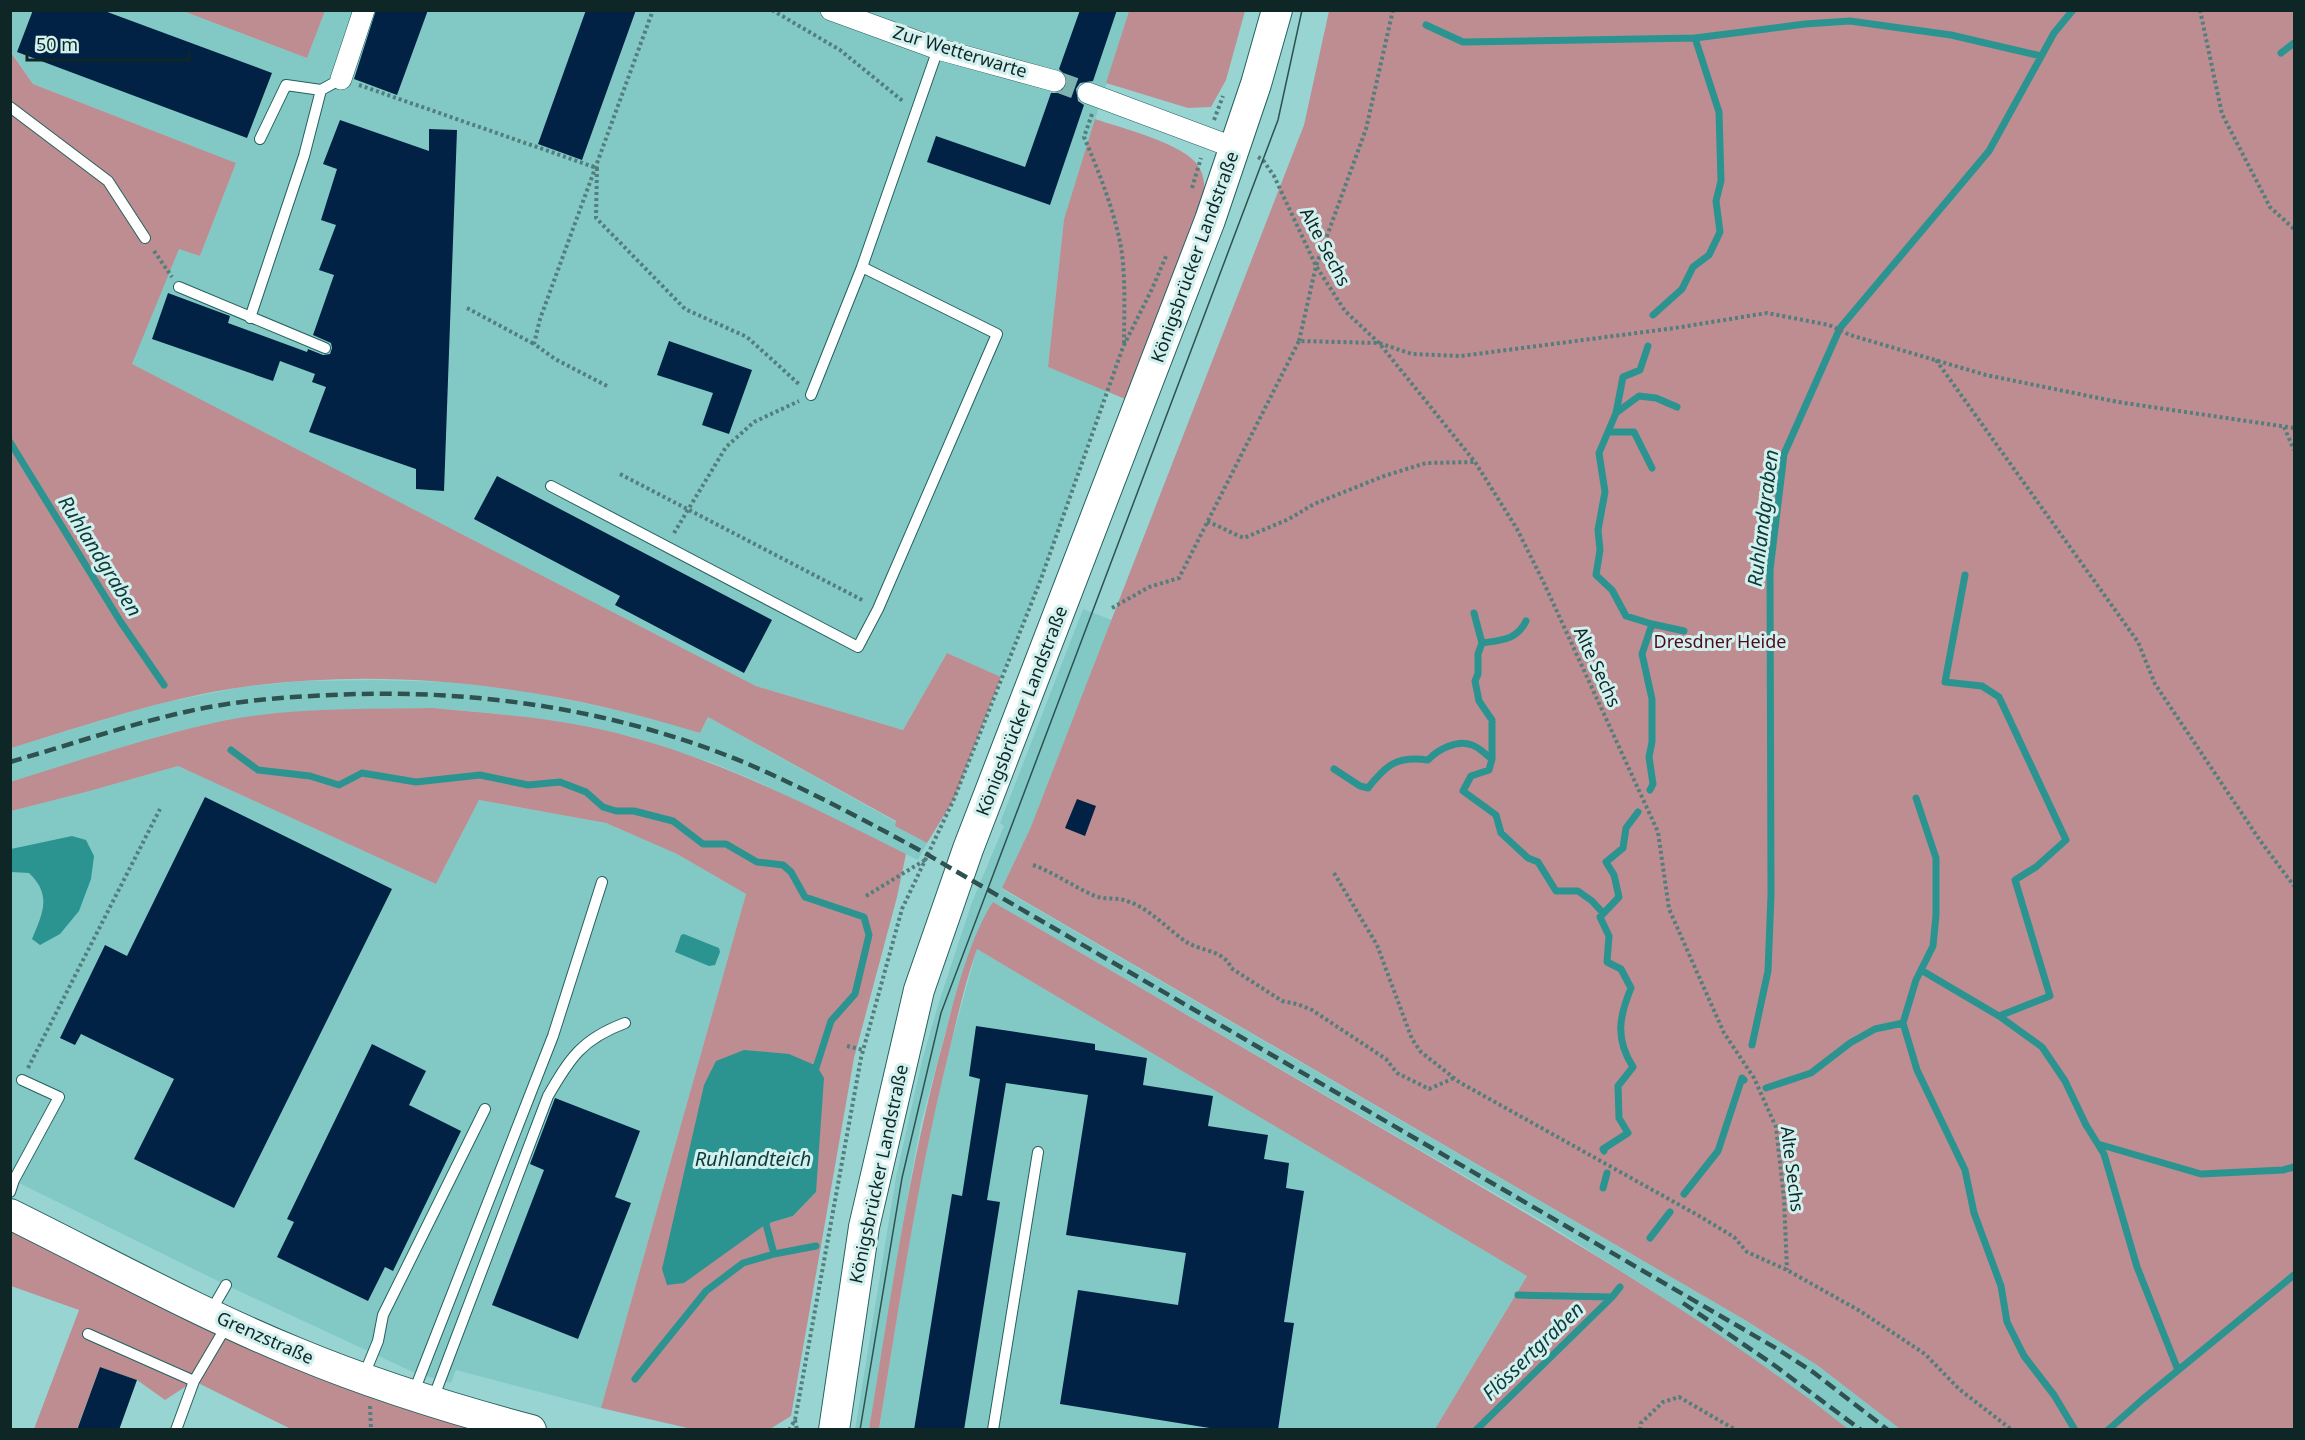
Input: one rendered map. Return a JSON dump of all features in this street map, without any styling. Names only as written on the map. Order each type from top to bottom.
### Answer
[{"type":"main road","name":"Königsbrücker Landstraße","points":[[834,1430],[864,1227],[919,990],[968,849],[1210,220],[1256,84],[1277,10]]},
{"type":"main road","name":"Grenzstraße","points":[[10,1214],[219,1318],[297,1353],[422,1399],[531,1430]]},
{"type":"street","points":[[341,79],[364,10]]},
{"type":"street","name":"Zur Wetterwarte","points":[[831,10],[938,49],[1055,81]]},
{"type":"street","points":[[1089,93],[1235,148]]},
{"type":"lane","points":[[811,395],[862,267],[938,49]]},
{"type":"lane","points":[[260,139],[286,85],[321,90],[341,79]]},
{"type":"lane","points":[[250,318],[304,156],[321,90]]},
{"type":"lane","points":[[10,107],[108,181],[145,238]]},
{"type":"lane","points":[[551,486],[858,647],[878,609],[997,334],[862,267]]},
{"type":"lane","points":[[179,287],[325,348]]},
{"type":"lane","points":[[422,1399],[553,1036],[602,882]]},
{"type":"lane","points":[[422,1399],[548,1096],[569,1060],[600,1032],[625,1023]]},
{"type":"lane","points":[[10,1192],[14,1180],[59,1097],[22,1080]]},
{"type":"lane","points":[[363,1379],[378,1341],[383,1315],[485,1109]]},
{"type":"lane","points":[[993,1430],[1038,1152]]},
{"type":"lane","points":[[176,1430],[219,1318],[226,1285]]},
{"type":"lane","points":[[88,1334],[194,1381]]},
{"type":"path","points":[[534,344],[540,319],[653,10]]},
{"type":"path","points":[[772,10],[840,50],[916,111]]},
{"type":"path","points":[[1112,608],[1149,587],[1179,578],[1299,341],[1316,266],[1366,129],[1393,10]]},
{"type":"path","points":[[2200,10],[2222,114],[2270,207],[2295,229]]},
{"type":"path","points":[[341,79],[597,168]]},
{"type":"path","points":[[1086,131],[1084,137],[1100,172],[1120,247],[1124,299],[1124,347]]},
{"type":"path","name":"Alte Sechs","points":[[1235,148],[1263,160],[1274,176],[1316,266],[1345,311],[1379,343],[1475,462],[1517,529],[1543,581],[1658,832],[1668,909],[1724,1033],[1754,1078],[1776,1127],[1784,1199],[1786,1270]]},
{"type":"path","points":[[597,168],[596,218],[685,309],[747,337],[811,395],[754,422],[726,447],[665,546]]},
{"type":"path","points":[[145,238],[179,287]]},
{"type":"path","points":[[467,308],[607,387]]},
{"type":"path","points":[[1299,341],[1379,343],[1412,354],[1461,357],[1767,313],[1829,325],[1850,335],[1986,375],[2118,402],[2295,428]]},
{"type":"path","points":[[1936,360],[2138,642],[2155,684],[2259,839],[2295,886]]},
{"type":"path","points":[[2284,427],[2295,450]]},
{"type":"path","points":[[1207,522],[1222,526],[1244,538],[1289,519],[1314,504],[1384,476],[1426,463],[1475,462]]},
{"type":"path","points":[[620,474],[878,609]]},
{"type":"path","points":[[22,1080],[160,809]]},
{"type":"path","points":[[866,896],[926,860]]},
{"type":"path","points":[[1033,865],[1048,870],[1072,885],[1099,897],[1127,900],[1147,911],[1190,944],[1228,961],[1231,968],[1281,1001],[1312,1010],[1386,1059],[1398,1073],[1420,1086],[1429,1089],[1454,1078]]},
{"type":"path","points":[[1334,873],[1377,945],[1412,1039],[1421,1052],[1454,1078],[1734,1237],[1747,1252],[1786,1270],[1860,1311],[1925,1354],[1959,1389],[2012,1430]]},
{"type":"path","points":[[848,1046],[863,1050]]},
{"type":"path","points":[[789,1430],[795,1420],[814,1317]]},
{"type":"path","points":[[1640,1430],[1641,1423],[1663,1401],[1679,1397],[1736,1430]]},
{"type":"path","points":[[795,1420],[797,1430]]},
{"type":"shaded area","points":[[10,11],[183,11],[307,58],[325,11],[1129,11],[1064,219],[1048,367],[1107,390],[1041,579],[1001,677],[947,653],[903,730],[756,686],[131,364],[179,248],[200,256],[236,163],[33,84],[11,51]]},
{"type":"shaded area","points":[[1083,609],[1112,620],[1030,829],[1002,889],[1745,1320],[1817,1365],[1900,1429],[1848,1429],[1770,1371],[1651,1290],[1541,1220],[993,902],[972,948],[951,1011],[921,1123],[869,1429],[855,1430],[896,1177],[922,1061],[972,902],[1004,826],[1000,823]]},
{"type":"shaded area","points":[[303,681],[445,682],[509,688],[642,715],[700,733],[708,717],[896,822],[895,826],[927,843],[918,860],[756,781],[713,763],[633,737],[570,724],[501,714],[433,708],[324,710],[269,714],[214,723],[167,734],[11,782],[11,748],[129,712],[242,687]]},
{"type":"shaded area","points":[[178,766],[436,884],[479,800],[606,823],[677,854],[746,894],[601,1408],[456,1370],[451,1383],[415,1373],[226,1285],[11,1179],[10,811]]},
{"type":"shaded area","points":[[977,949],[1527,1276],[1435,1429],[879,1430],[913,1218],[932,1124]]},
{"type":"green space","points":[[183,11],[325,11],[307,58]]},
{"type":"green space","points":[[1129,11],[1245,11],[1226,80],[1211,107],[1188,108],[1106,83]]},
{"type":"green space","name":"Dresdner Heide","points":[[1329,11],[2294,11],[2294,1429],[1900,1429],[1817,1365],[1745,1320],[1002,888],[1030,829],[1304,125]]},
{"type":"green space","points":[[10,51],[33,84],[236,163],[200,256],[179,249],[132,364],[756,686],[903,730],[947,653],[1001,677],[954,799],[927,843],[895,826],[896,821],[708,717],[700,733],[588,703],[474,685],[416,680],[358,679],[301,681],[243,687],[155,705],[11,748]]},
{"type":"green space","points":[[1095,119],[1152,138],[1181,151],[1199,167],[1204,183],[1204,213],[1130,401],[1048,367],[1064,219]]},
{"type":"green space","points":[[433,708],[535,718],[585,726],[671,749],[740,775],[906,854],[897,897],[854,1058],[791,1416],[770,1429],[696,1430],[601,1408],[746,894],[677,854],[606,823],[479,800],[436,884],[178,766],[11,811],[10,782],[188,729],[240,718],[295,711]],"holes":[[[816,1192],[793,1216],[766,1224]]]},
{"type":"green space","points":[[993,902],[1580,1246],[1690,1315],[1796,1389],[1848,1429],[1435,1429],[1527,1276],[977,949],[958,1014],[923,1168],[879,1429],[869,1429],[902,1231],[932,1084],[964,966]]},
{"type":"green space","points":[[10,1214],[492,1429],[291,1429],[194,1381],[165,1400],[137,1380],[100,1367],[77,1429],[34,1429],[79,1310],[11,1286]]},
{"type":"water","points":[[72,836],[86,840],[94,856],[91,879],[79,911],[60,934],[40,945],[32,939],[42,912],[41,889],[29,873],[11,872],[11,849]]},
{"type":"water","points":[[684,934],[719,948],[720,952],[715,965],[709,966],[675,952],[681,935]]},
{"type":"water","name":"Ruhlandteich","points":[[744,1050],[789,1054],[817,1066],[824,1078],[816,1192],[793,1216],[766,1224],[684,1283],[667,1285],[662,1269],[704,1085],[716,1061]]},
{"type":"building","points":[[33,10],[102,10],[272,73],[247,138],[17,52]]},
{"type":"building","points":[[376,10],[428,10],[397,95],[354,79]]},
{"type":"building","points":[[586,10],[636,10],[582,160],[538,144]]},
{"type":"building","points":[[1080,10],[1117,10],[1093,81],[1080,83],[1076,89],[1078,101],[1084,105],[1050,205],[927,162],[936,136],[1025,167],[1051,93],[1059,93],[1067,85],[1067,77],[1059,69]]},
{"type":"building","points":[[340,120],[429,151],[429,129],[457,130],[444,491],[416,489],[416,469],[309,432],[326,387],[312,382],[315,374],[280,361],[273,381],[152,339],[168,293],[230,316],[228,323],[307,352],[308,349],[323,355],[330,354],[331,343],[313,335],[334,275],[319,270],[336,225],[321,220],[337,169],[323,164]]},
{"type":"building","points":[[669,341],[752,370],[729,434],[702,425],[713,393],[657,375]]},
{"type":"building","points":[[497,476],[772,620],[744,673],[615,605],[620,596],[474,519]]},
{"type":"building","points":[[205,797],[392,889],[234,1208],[134,1159],[174,1079],[81,1034],[75,1045],[60,1038],[105,945],[127,956]]},
{"type":"building","points":[[1077,799],[1096,806],[1085,836],[1065,828]]},
{"type":"building","points":[[976,1026],[1095,1044],[1095,1050],[1147,1058],[1143,1085],[1213,1096],[1208,1126],[1268,1135],[1264,1159],[1289,1163],[1286,1188],[1304,1191],[1284,1322],[1294,1323],[1278,1430],[1222,1430],[1060,1404],[1078,1290],[1178,1305],[1186,1253],[1066,1235],[1088,1095],[1006,1083],[987,1200],[1000,1202],[964,1430],[914,1430],[952,1194],[962,1196],[980,1079],[969,1076]]},
{"type":"building","points":[[372,1044],[426,1071],[409,1105],[461,1131],[393,1271],[385,1267],[368,1301],[277,1257],[294,1222],[287,1219]]},
{"type":"building","points":[[555,1098],[640,1131],[615,1197],[631,1203],[578,1339],[492,1305],[544,1170],[530,1164]]},
{"type":"building","points":[[100,1367],[137,1380],[119,1430],[77,1430]]},
{"type":"waterway","name":"Ruhlandgraben","points":[[1752,1045],[1768,971],[1771,895],[1770,570],[1784,454],[1840,328],[1989,151],[2054,33],[2073,10]]},
{"type":"waterway","points":[[1426,25],[1463,42],[1695,38],[1805,24],[1850,21],[1951,35],[2041,56]]},
{"type":"waterway","points":[[1653,315],[1682,289],[1693,267],[1709,255],[1720,232],[1716,201],[1721,181],[1719,112],[1695,38]]},
{"type":"waterway","points":[[2281,53],[2294,43]]},
{"type":"waterway","points":[[1648,346],[1640,370],[1623,377],[1616,413],[1599,453],[1605,492],[1598,530],[1600,550],[1596,575],[1612,590],[1626,616],[1652,624],[1642,654],[1652,699],[1652,742],[1649,757],[1653,784],[1650,790]]},
{"type":"waterway","points":[[1616,413],[1639,396],[1656,398],[1677,407]]},
{"type":"waterway","points":[[1608,432],[1634,432],[1652,468]]},
{"type":"waterway","name":"Ruhlandgraben","points":[[10,442],[120,621],[164,685]]},
{"type":"waterway","points":[[1965,575],[1945,682],[1982,686],[1999,697],[2066,840],[2036,867],[2015,880],[2050,996],[1999,1016]]},
{"type":"waterway","points":[[1474,613],[1482,643],[1478,654],[1478,674],[1475,681],[1479,701],[1492,720],[1492,759],[1489,770],[1471,776],[1463,791],[1496,815],[1501,833],[1528,858],[1538,862],[1556,891],[1578,891],[1603,913]]},
{"type":"waterway","points":[[1482,643],[1513,636],[1526,621]]},
{"type":"waterway","points":[[1652,624],[1684,631]]},
{"type":"waterway","points":[[1334,769],[1360,786],[1368,788],[1381,773],[1394,764],[1408,759],[1428,760],[1442,749],[1454,744],[1472,745],[1492,759]]},
{"type":"waterway","name":"Ruhlandgraben","points":[[231,750],[258,770],[310,776],[339,785],[362,773],[416,782],[480,775],[528,785],[560,782],[586,792],[603,807],[616,811],[634,811],[673,821],[703,844],[726,844],[757,862],[783,865],[791,872],[805,897],[864,917],[869,935],[855,994],[831,1021],[814,1074]]},
{"type":"waterway","points":[[1903,1023],[1916,980],[1933,946],[1936,915],[1936,858],[1916,798]]},
{"type":"waterway","points":[[1604,1151],[1603,1149],[1628,1133],[1619,1118],[1618,1086],[1633,1067],[1627,1057],[1621,1037],[1622,1018],[1631,988],[1621,969],[1607,962],[1609,936],[1600,917],[1619,897],[1614,875],[1606,862],[1623,848],[1626,828],[1638,812]]},
{"type":"waterway","points":[[1921,970],[1999,1016],[2042,1047],[2065,1081],[2086,1125],[2104,1154],[2137,1267],[2178,1370]]},
{"type":"waterway","points":[[1766,1088],[1811,1073],[1850,1043],[1875,1029],[1903,1023],[1917,1070],[1965,1170],[1974,1213],[2001,1286],[2007,1322],[2024,1356],[2054,1395],[2075,1430]]},
{"type":"waterway","name":"Ruhlandgraben","points":[[1684,1194],[1718,1151],[1742,1078],[1744,1080]]},
{"type":"waterway","points":[[2098,1144],[2201,1174],[2283,1170],[2294,1167]]},
{"type":"waterway","points":[[1603,1188],[1607,1173]]},
{"type":"waterway","name":"Ruhlandgraben","points":[[1650,1238],[1670,1212]]},
{"type":"waterway","name":"Ruhlandgraben","points":[[769,1216],[766,1224],[774,1254],[816,1246]]},
{"type":"waterway","points":[[635,1379],[706,1291],[743,1263],[774,1254]]},
{"type":"waterway","points":[[2108,1430],[2294,1275]]},
{"type":"waterway","name":"Ruhlandgraben","points":[[1518,1295],[1612,1297],[1620,1287]]},
{"type":"waterway","name":"Flössertgraben","points":[[1476,1430],[1612,1297]]},
{"type":"tunnel","points":[[1055,81],[1088,93]]},
{"type":"tram line","points":[[860,1430],[902,1178],[941,1013],[1278,120],[1302,10]]},
{"type":"railway","points":[[10,762],[128,727],[199,709],[265,699],[332,695],[438,695],[544,706],[648,729],[698,745],[793,784],[923,852],[1779,1350],[1813,1372],[1888,1430]]},
{"type":"railway","points":[[1683,1303],[1774,1365],[1861,1430]]}]
